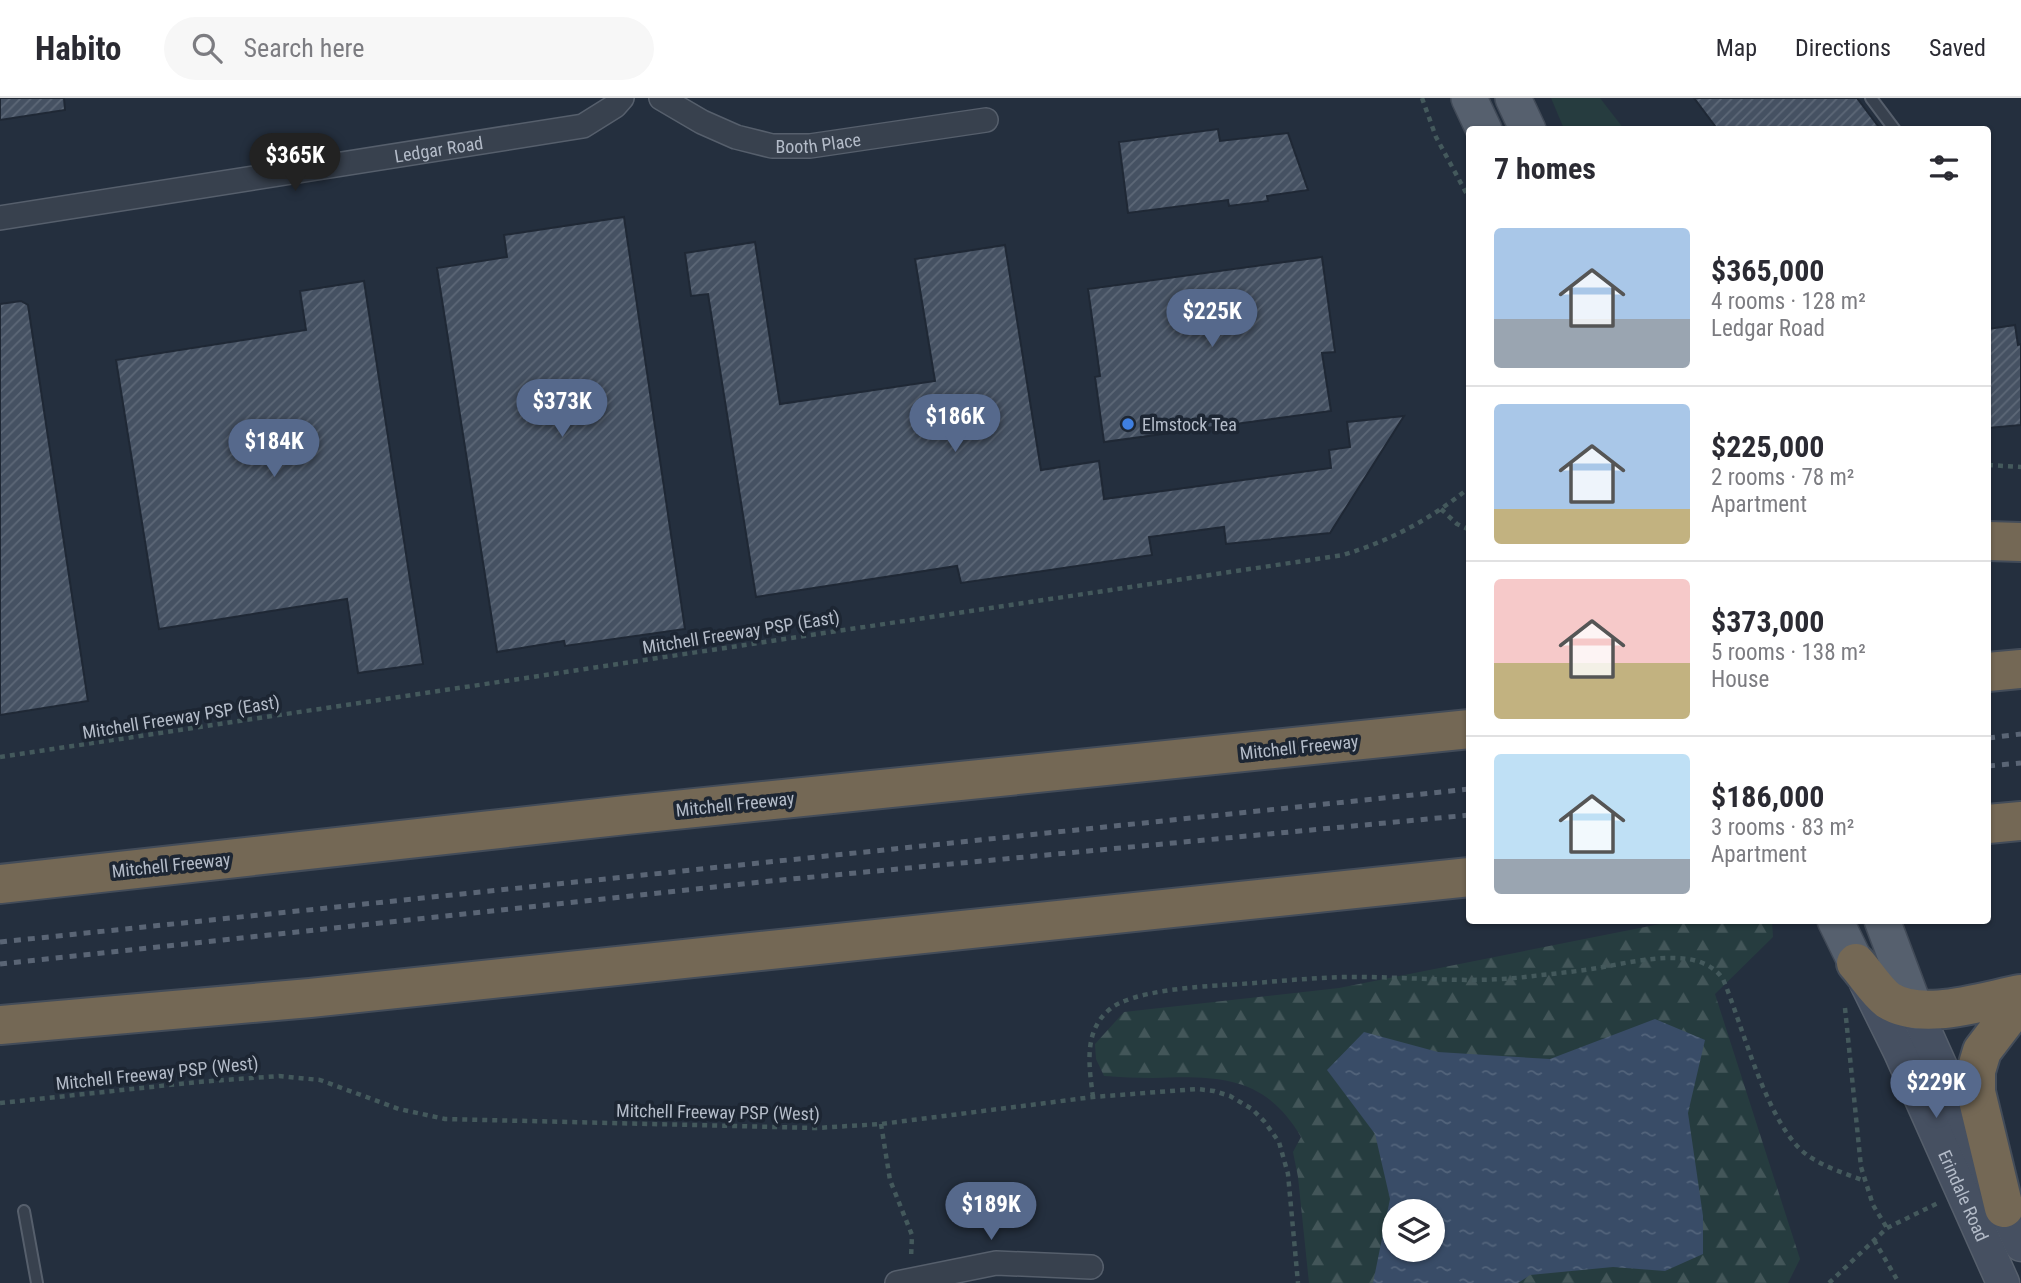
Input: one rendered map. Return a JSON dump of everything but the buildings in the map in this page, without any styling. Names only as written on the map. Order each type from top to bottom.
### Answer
[{"type":"highway","points":[[1991,541],[2021,542]]},
{"type":"highway","points":[[1991,672],[2021,669]]},
{"type":"highway","name":"Mitchell Freeway","points":[[0,884],[626,815],[1466,729]]},
{"type":"highway","points":[[1991,824],[2021,821]]},
{"type":"highway","points":[[0,1025],[310,998],[1466,877]]},
{"type":"highway","points":[[1856,963],[1886,998],[1906,1009],[1929,1011],[2021,997]]},
{"type":"highway","points":[[2004,1208],[1976,1092],[1976,1071],[1982,1051],[2021,997]]},
{"type":"main road","points":[[1469,98],[1482,126]]},
{"type":"main road","points":[[1513,98],[1526,126]]},
{"type":"main road","name":"Erindale Road","points":[[1837,924],[1900,1052],[2003,1283]]},
{"type":"main road","name":"Erindale Road","points":[[1883,924],[1916,1011],[2021,1245]]},
{"type":"street","name":"Ledgar Road","points":[[0,218],[583,126],[615,106],[622,98]]},
{"type":"street","name":"Booth Place","points":[[661,98],[702,122],[736,137],[772,146],[810,146],[986,120]]},
{"type":"street","points":[[905,1281],[996,1263],[1091,1267]]},
{"type":"lane","points":[[1871,98],[1892,126]]},
{"type":"lane","points":[[24,1211],[37,1283]]},
{"type":"path","points":[[1422,98],[1436,137],[1466,193]]},
{"type":"path","points":[[1991,465],[2021,467]]},
{"type":"path","name":"Mitchell Freeway PSP (East)","points":[[0,757],[1343,555],[1380,544],[1441,509],[1466,489]]},
{"type":"path","points":[[1441,509],[1457,524],[1466,528]]},
{"type":"path","points":[[1093,1097],[1089,1048],[1093,1032],[1101,1018],[1112,1007],[1157,992],[1345,977],[1466,981],[1511,979],[1616,964],[1690,959],[1718,971],[1723,979],[1771,1106],[1794,1144],[1809,1157],[1865,1181]]},
{"type":"path","points":[[1844,1000],[1849,1027],[1861,1167],[1873,1205],[1887,1228]]},
{"type":"path","name":"Mitchell Freeway PSP (West)","points":[[0,1103],[279,1076],[320,1080],[399,1110],[445,1119],[772,1128],[881,1124],[1093,1097],[1206,1090],[1230,1096],[1252,1109],[1275,1134],[1287,1166],[1298,1283]]},
{"type":"path","points":[[881,1124],[890,1180],[912,1235],[905,1281]]},
{"type":"path","points":[[1829,1283],[1887,1228],[1947,1199]]},
{"type":"path","points":[[1874,1240],[1899,1283]]},
{"type":"green space","points":[[1551,98],[1600,98],[1622,126],[1563,126]]},
{"type":"green space","points":[[1660,924],[1772,924],[1773,937],[1715,994],[1800,1259],[1788,1283],[1309,1283],[1293,1152],[1301,1137],[1287,1117],[1272,1101],[1255,1091],[1218,1079],[1104,1076],[1096,1059],[1095,1044],[1124,1012],[1339,988]]},
{"type":"water","points":[[1655,1019],[1705,1040],[1688,1113],[1703,1216],[1703,1254],[1665,1271],[1613,1267],[1530,1275],[1518,1283],[1373,1283],[1382,1239],[1382,1262],[1445,1262],[1445,1199],[1390,1199],[1375,1134],[1327,1070],[1364,1032],[1438,1052],[1550,1059]]},
{"type":"railway","points":[[1991,738],[2021,734]]},
{"type":"railway","points":[[1991,766],[2021,763]]},
{"type":"railway","points":[[0,942],[1466,789]]},
{"type":"railway","points":[[0,964],[760,882],[1466,815]]},
{"type":"place","name":"Elmstock Tea","points":[[1128,424]]}]
